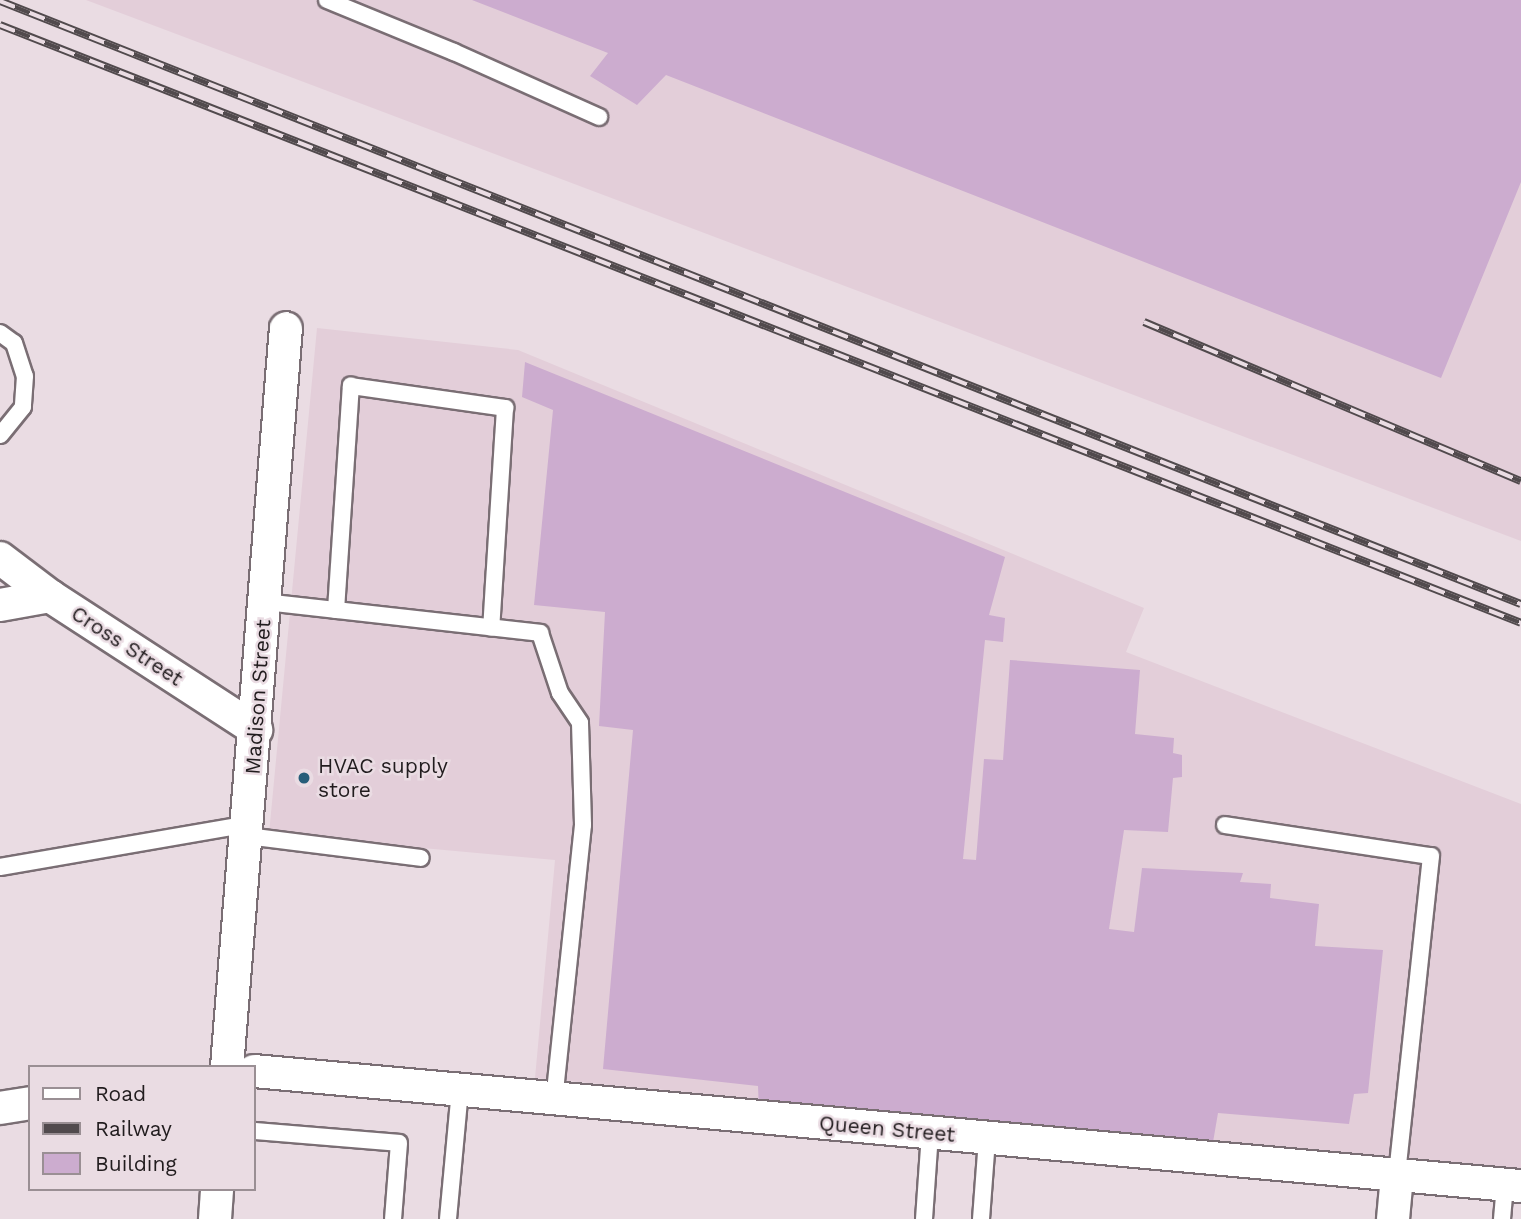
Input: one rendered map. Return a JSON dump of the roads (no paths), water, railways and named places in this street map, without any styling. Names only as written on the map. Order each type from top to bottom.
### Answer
[{"type":"street","name":"Madison Street","points":[[226,1065],[256,730],[286,328]]},
{"type":"street","name":"Cross Street","points":[[0,558],[50,596],[256,730]]},
{"type":"street","points":[[0,605],[50,596]]},
{"type":"street","name":"Queen Street","points":[[256,1071],[1513,1185]]},
{"type":"street","points":[[0,1108],[28,1103]]},
{"type":"street","points":[[1393,1219],[1397,1176]]},
{"type":"street","points":[[215,1219],[217,1191]]},
{"type":"lane","points":[[327,0],[599,117]]},
{"type":"lane","points":[[0,333],[13,343],[25,376],[23,407],[0,435]]},
{"type":"lane","points":[[335,610],[351,386],[505,408],[491,628]]},
{"type":"lane","points":[[265,602],[541,633],[560,693],[580,723],[583,825],[554,1099]]},
{"type":"lane","points":[[1225,825],[1431,856],[1397,1176]]},
{"type":"lane","points":[[0,867],[247,830],[421,858]]},
{"type":"lane","points":[[448,1219],[460,1090]]},
{"type":"lane","points":[[256,1131],[399,1143],[393,1219]]},
{"type":"lane","points":[[924,1219],[930,1133]]},
{"type":"lane","points":[[981,1219],[987,1139]]},
{"type":"lane","points":[[1502,1219],[1513,1185]]},
{"type":"railway","points":[[0,1],[1521,604]]},
{"type":"railway","points":[[0,25],[1521,623]]},
{"type":"railway","points":[[1144,322],[1521,481]]},
{"type":"place","name":"HVAC supply store","points":[[304,778]]}]
